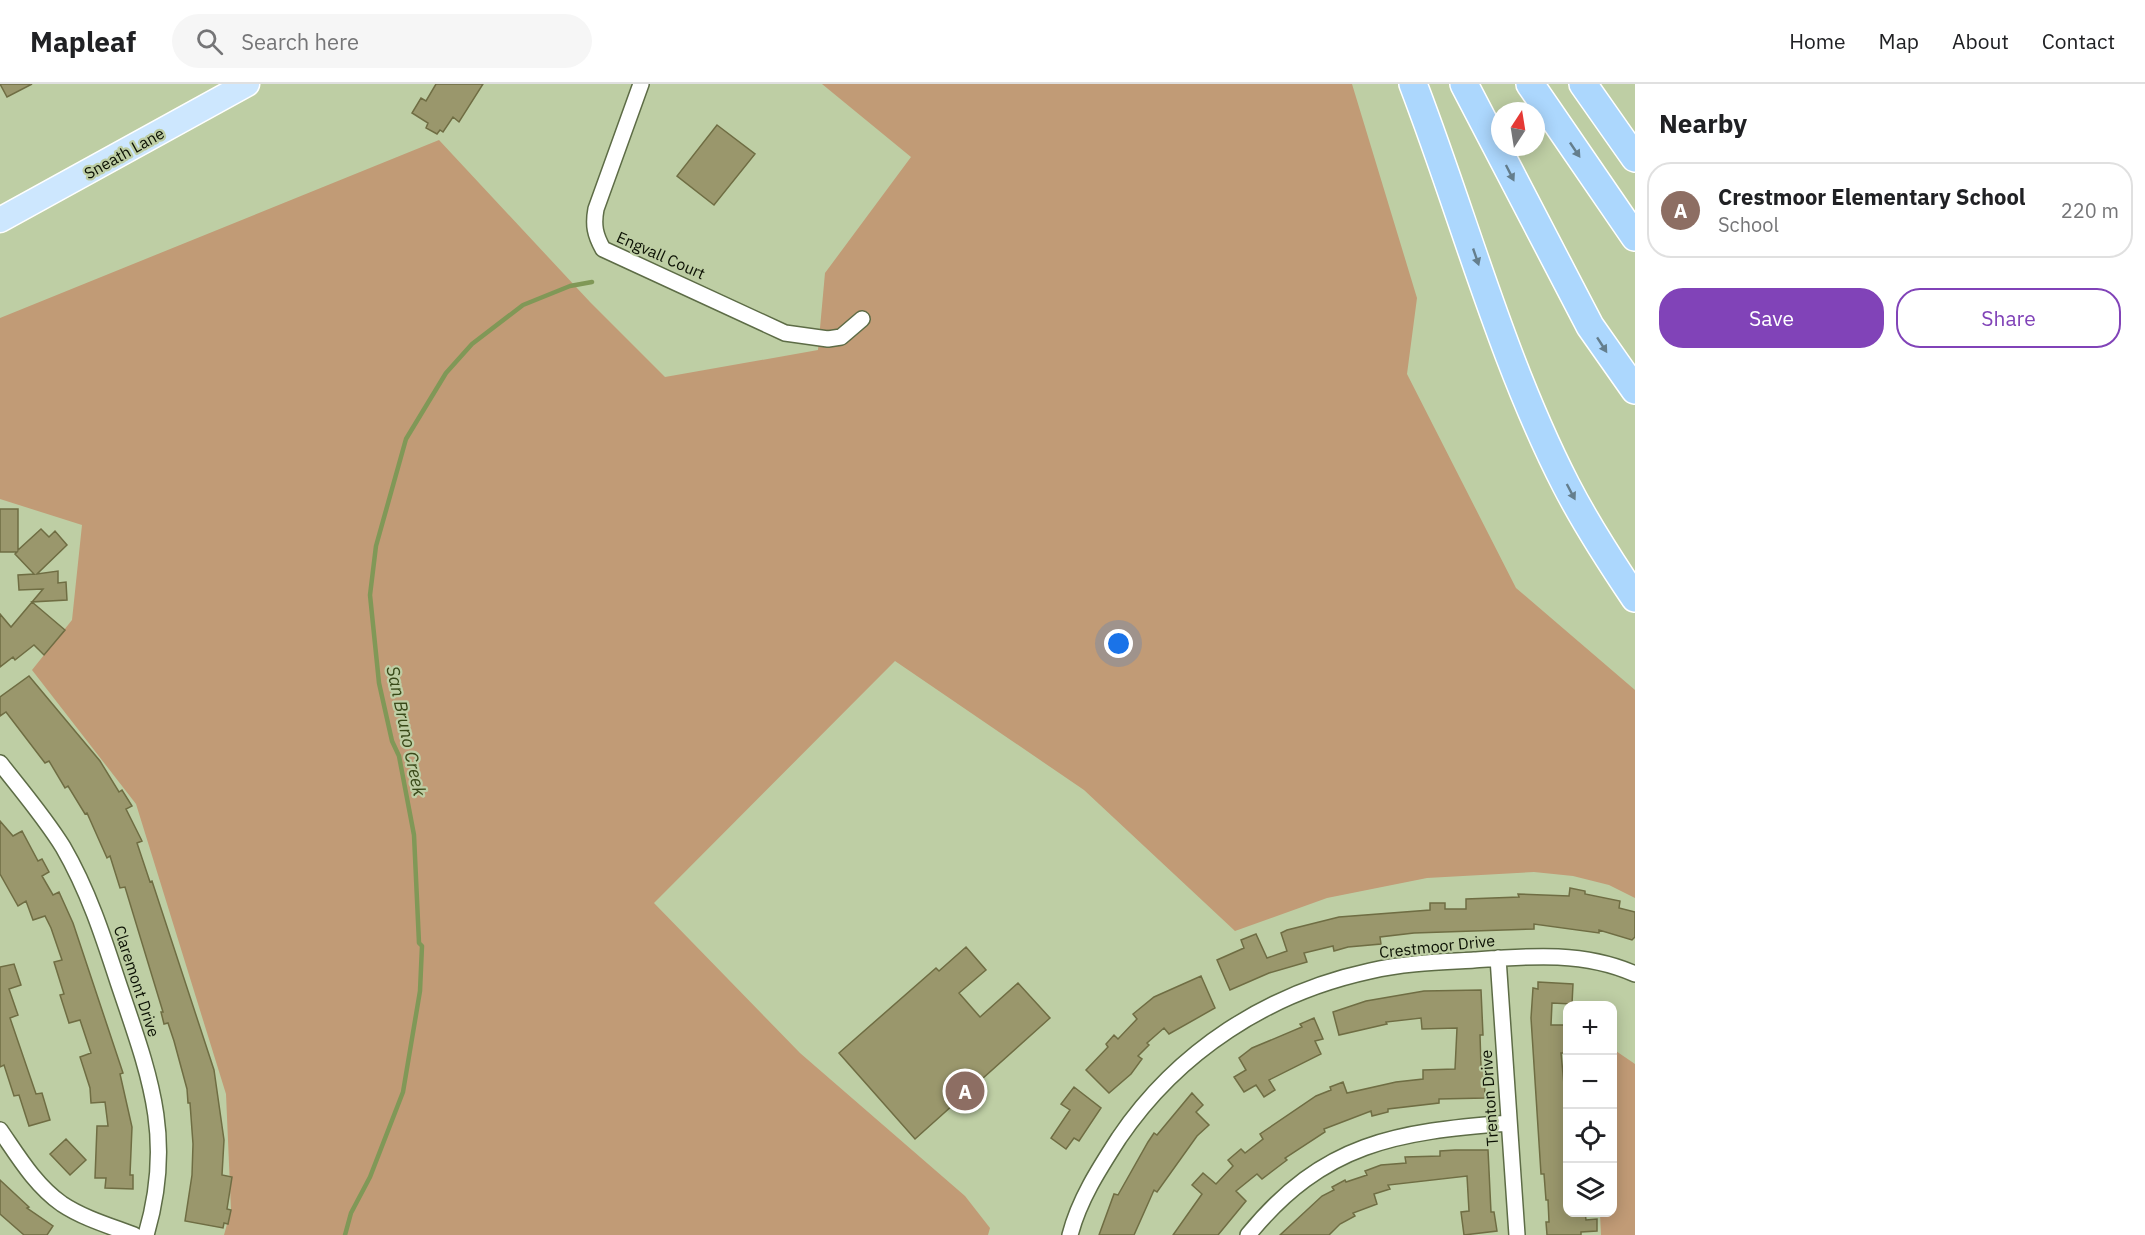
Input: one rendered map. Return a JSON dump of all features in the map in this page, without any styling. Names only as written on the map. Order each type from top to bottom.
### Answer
[{"type":"highway","points":[[1404,84],[1445,190],[1464,224]]},
{"type":"highway","points":[[1413,84],[1545,440],[1576,504],[1635,598]]},
{"type":"highway","points":[[1464,84],[1590,326],[1635,390]]},
{"type":"highway","points":[[1530,84],[1635,237]]},
{"type":"highway","points":[[1583,84],[1635,158]]},
{"type":"main road","name":"Sneath Lane","points":[[0,220],[247,84]]},
{"type":"street","name":"Engvall Court","points":[[641,84],[596,209],[594,223],[596,237],[603,249],[784,333],[828,339],[841,337],[862,319]]},
{"type":"street","name":"Claremont Drive","points":[[0,763],[53,832],[86,890],[149,1074],[158,1117],[159,1154],[156,1192],[146,1235]]},
{"type":"street","name":"Crestmoor Drive","points":[[1070,1235],[1081,1202],[1127,1127],[1175,1071],[1203,1046],[1233,1026],[1301,991],[1370,971],[1404,965],[1543,955],[1603,963],[1635,974]]},
{"type":"street","name":"Trenton Drive","points":[[1498,958],[1517,1235]]},
{"type":"street","points":[[1248,1235],[1268,1211],[1295,1186],[1357,1149],[1394,1136],[1429,1130],[1509,1123]]},
{"type":"street","points":[[0,1130],[33,1177],[62,1203],[86,1216],[134,1235]]},
{"type":"shaded area","points":[[822,84],[1352,84],[1417,298],[1407,374],[1516,588],[1635,690],[1635,898],[1609,885],[1573,876],[1534,872],[1427,878],[1327,898],[1235,931],[1084,790],[895,661],[654,903],[800,1053],[965,1196],[990,1228],[988,1235],[224,1235],[231,1210],[226,1094],[136,804],[32,670],[72,620],[82,525],[0,499],[0,318],[439,140],[590,302],[665,377],[818,350],[825,273],[911,157]]},
{"type":"shaded area","points":[[1617,1052],[1635,1064],[1635,1235],[1601,1235],[1600,1217],[1617,1217]]},
{"type":"building","points":[[0,84],[32,84],[7,97]]},
{"type":"building","points":[[436,84],[483,84],[459,122],[453,117],[443,132],[440,130],[437,134],[426,128],[428,123],[412,113],[421,98],[426,101]]},
{"type":"building","points":[[717,125],[755,154],[714,205],[677,176]]},
{"type":"building","points":[[0,509],[18,509],[18,550],[41,529],[49,537],[55,531],[67,545],[37,574],[58,571],[58,583],[66,582],[67,600],[32,602],[43,589],[19,590],[18,575],[34,574],[15,554],[17,552],[0,552]]},
{"type":"building","points":[[32,602],[65,630],[44,655],[34,645],[15,660],[13,657],[0,667],[0,614],[11,627]]},
{"type":"building","points":[[29,676],[100,761],[119,792],[122,790],[132,806],[126,809],[142,841],[137,843],[150,882],[152,881],[214,1070],[224,1140],[222,1175],[232,1177],[227,1209],[231,1210],[228,1224],[224,1223],[223,1228],[185,1221],[192,1175],[193,1144],[190,1103],[188,1103],[187,1089],[174,1041],[168,1023],[164,1024],[161,1012],[163,1012],[125,887],[120,888],[110,856],[107,858],[87,813],[85,814],[68,786],[65,788],[49,761],[45,763],[6,712],[0,716],[0,697]]},
{"type":"building","points":[[0,821],[13,836],[22,831],[38,861],[42,859],[49,872],[42,876],[53,895],[59,892],[73,923],[123,1073],[120,1074],[132,1127],[130,1175],[133,1175],[133,1189],[105,1188],[106,1178],[95,1178],[97,1126],[108,1126],[105,1102],[91,1103],[90,1088],[80,1057],[91,1053],[80,1020],[69,1023],[60,995],[64,994],[54,962],[62,960],[51,928],[45,916],[33,920],[26,901],[18,906],[0,874]]},
{"type":"building","points":[[1570,888],[1585,891],[1585,894],[1620,901],[1619,908],[1635,912],[1635,937],[1632,940],[1599,930],[1599,933],[1534,924],[1534,929],[1414,933],[1380,937],[1381,944],[1348,947],[1334,951],[1333,946],[1304,953],[1307,962],[1269,973],[1230,990],[1217,960],[1244,948],[1241,940],[1256,934],[1267,958],[1287,951],[1281,933],[1339,917],[1430,910],[1430,903],[1445,903],[1445,909],[1466,909],[1466,899],[1519,897],[1518,894],[1569,896]]},
{"type":"building","points":[[966,947],[986,970],[959,993],[980,1017],[1018,983],[1050,1018],[915,1139],[839,1053],[936,968],[939,971]]},
{"type":"building","points":[[14,964],[21,985],[9,989],[18,1015],[10,1018],[36,1094],[42,1093],[50,1120],[29,1126],[19,1095],[14,1096],[4,1065],[0,1067],[0,967]]},
{"type":"building","points":[[1201,976],[1215,1008],[1169,1034],[1164,1028],[1147,1043],[1149,1045],[1138,1056],[1142,1059],[1131,1074],[1109,1093],[1086,1070],[1108,1047],[1106,1044],[1114,1035],[1118,1039],[1137,1019],[1133,1014],[1154,997]]},
{"type":"building","points":[[1538,982],[1573,984],[1572,1001],[1552,1003],[1551,1025],[1563,1025],[1563,1053],[1561,1053],[1563,1217],[1597,1219],[1597,1231],[1581,1232],[1581,1235],[1547,1235],[1548,1200],[1546,1200],[1544,1174],[1541,1174],[1531,1018],[1533,988],[1538,989]]},
{"type":"building","points":[[1481,990],[1483,1035],[1480,1035],[1481,1066],[1484,1066],[1485,1098],[1439,1099],[1439,1103],[1388,1109],[1388,1112],[1372,1116],[1371,1111],[1324,1129],[1325,1132],[1285,1158],[1287,1160],[1262,1179],[1257,1174],[1236,1191],[1246,1201],[1218,1235],[1173,1235],[1202,1194],[1192,1185],[1203,1173],[1216,1184],[1233,1166],[1228,1160],[1241,1149],[1245,1153],[1263,1139],[1260,1134],[1316,1096],[1331,1090],[1330,1087],[1343,1082],[1347,1093],[1396,1082],[1423,1079],[1423,1070],[1455,1069],[1457,1028],[1422,1029],[1421,1018],[1386,1022],[1387,1024],[1339,1035],[1333,1012],[1366,1001],[1424,991]]},
{"type":"building","points":[[1314,1018],[1323,1039],[1315,1041],[1321,1054],[1269,1080],[1275,1090],[1264,1097],[1256,1085],[1244,1092],[1234,1077],[1246,1070],[1239,1058],[1252,1048],[1302,1027],[1300,1024]]},
{"type":"building","points":[[1074,1087],[1101,1108],[1079,1141],[1074,1138],[1066,1149],[1051,1138],[1070,1110],[1061,1104]]},
{"type":"building","points":[[1192,1093],[1203,1105],[1196,1112],[1209,1125],[1197,1136],[1157,1192],[1154,1190],[1134,1235],[1099,1235],[1114,1194],[1118,1195],[1148,1142],[1154,1133],[1157,1135]]},
{"type":"building","points":[[66,1139],[86,1160],[70,1175],[50,1154]]},
{"type":"building","points":[[1488,1150],[1491,1212],[1494,1212],[1497,1231],[1464,1235],[1461,1212],[1469,1211],[1467,1176],[1388,1185],[1390,1189],[1374,1194],[1377,1204],[1353,1213],[1355,1216],[1340,1224],[1329,1235],[1280,1235],[1322,1196],[1334,1190],[1332,1187],[1345,1180],[1346,1182],[1367,1175],[1365,1171],[1381,1165],[1406,1163],[1405,1157],[1440,1156],[1440,1151]]},
{"type":"building","points":[[0,1180],[29,1207],[27,1208],[53,1226],[47,1235],[24,1235],[0,1214]]},
{"type":"waterway","name":"San Bruno Creek","points":[[345,1235],[351,1213],[370,1177],[403,1092],[420,991],[422,946],[419,943],[414,835],[399,756],[392,741],[379,683],[370,595],[376,546],[406,439],[446,373],[472,344],[523,305],[570,286],[592,282]]},
{"type":"place","name":"Crestmoor Elementary School","points":[[965,1091]]}]
